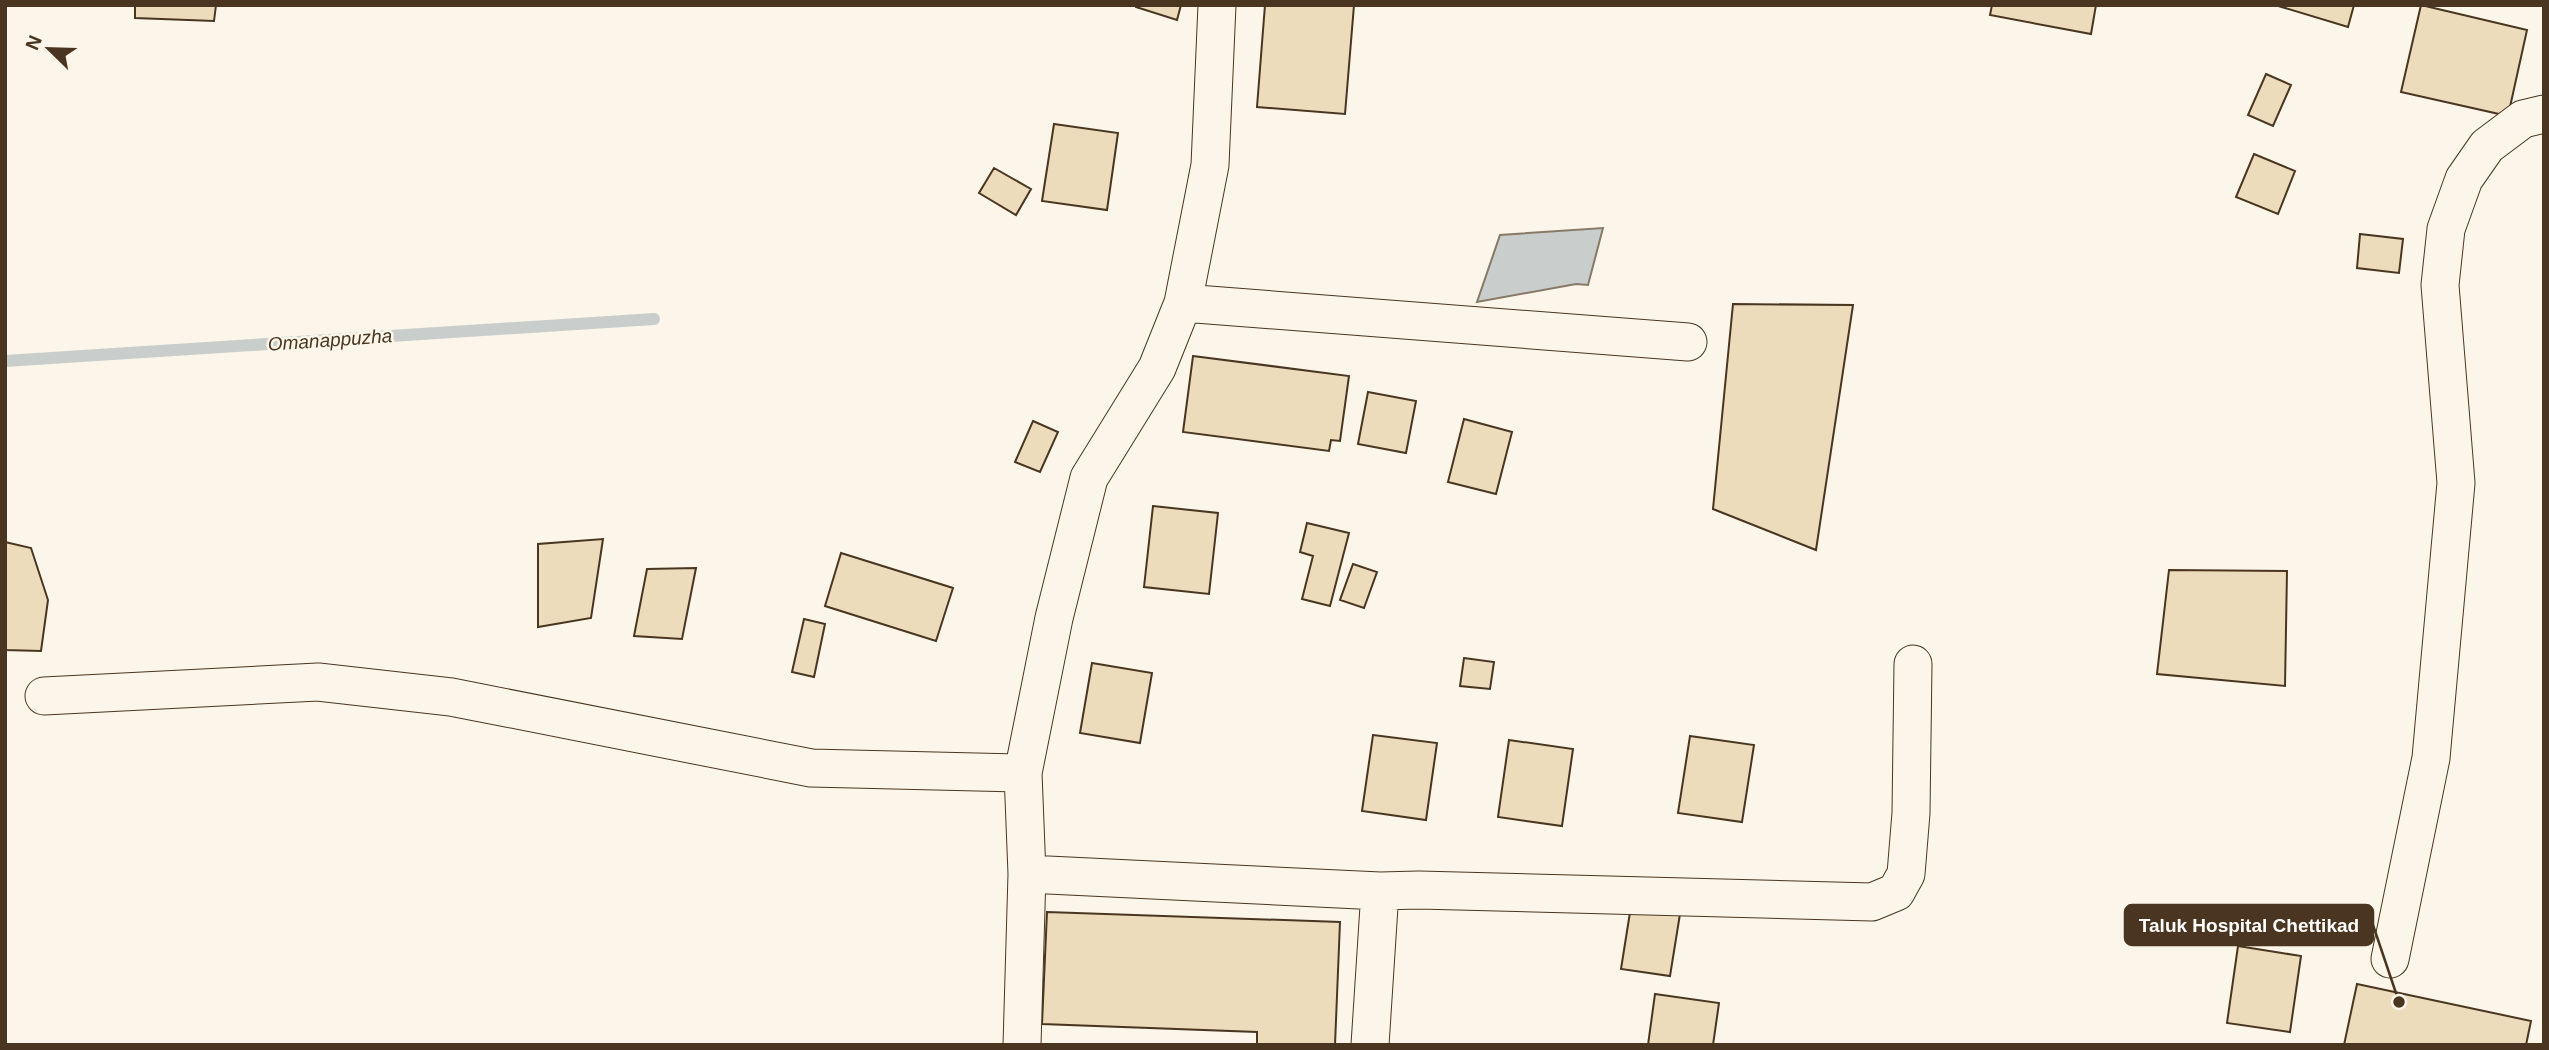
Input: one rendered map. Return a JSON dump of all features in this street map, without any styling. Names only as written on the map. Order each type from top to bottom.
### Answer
[{"type":"street","points":[[1022,1045],[1027,874],[1023,773],[1054,618],[1089,478],[1157,368],[1183,303],[1210,165],[1217,5]]},
{"type":"street","points":[[2390,959],[2431,758],[2455,483],[2440,285],[2446,229],[2464,179],[2487,146],[2523,119],[2544,114]]},
{"type":"street","points":[[1183,303],[1688,342]]},
{"type":"street","points":[[1027,874],[1380,891],[1872,902],[1896,892],[1906,874],[1911,813],[1913,664]]},
{"type":"street","points":[[44,696],[318,682],[451,697],[811,768],[1023,773]]},
{"type":"street","points":[[1370,1045],[1380,891]]},
{"type":"shaded area","points":[[1603,228],[1588,285],[1576,284],[1477,302],[1500,235]]},
{"type":"building","points":[[135,5],[216,5],[214,21],[135,18]]},
{"type":"building","points":[[1136,5],[1181,5],[1177,20]]},
{"type":"building","points":[[1265,5],[1354,5],[1345,114],[1257,107]]},
{"type":"building","points":[[1992,5],[2096,5],[2091,34],[1990,15]]},
{"type":"building","points":[[2275,5],[2354,5],[2348,27]]},
{"type":"building","points":[[2421,5],[2527,30],[2508,116],[2401,92]]},
{"type":"building","points":[[2266,74],[2291,85],[2273,126],[2248,115]]},
{"type":"building","points":[[1054,124],[1118,133],[1107,210],[1042,201]]},
{"type":"building","points":[[2254,154],[2295,171],[2278,214],[2236,197]]},
{"type":"building","points":[[994,168],[1031,189],[1016,215],[979,193]]},
{"type":"building","points":[[2360,234],[2403,239],[2399,273],[2357,268]]},
{"type":"building","points":[[1733,304],[1853,305],[1816,550],[1713,509]]},
{"type":"building","points":[[1193,356],[1349,376],[1340,441],[1331,440],[1329,451],[1183,432]]},
{"type":"building","points":[[1368,392],[1416,401],[1406,453],[1358,444]]},
{"type":"building","points":[[1464,419],[1512,432],[1496,494],[1448,482]]},
{"type":"building","points":[[1033,421],[1058,432],[1040,472],[1015,462]]},
{"type":"building","points":[[1153,506],[1218,513],[1209,594],[1144,587]]},
{"type":"building","points":[[1307,523],[1349,533],[1330,606],[1302,599],[1313,556],[1300,552]]},
{"type":"building","points":[[603,539],[591,618],[538,627],[538,544]]},
{"type":"building","points":[[5,542],[31,548],[48,600],[41,651],[5,650]]},
{"type":"building","points":[[841,553],[953,588],[936,641],[825,606]]},
{"type":"building","points":[[1353,564],[1377,572],[1364,608],[1340,600]]},
{"type":"building","points":[[696,568],[682,639],[634,636],[647,569]]},
{"type":"building","points":[[2169,570],[2287,571],[2285,686],[2157,674]]},
{"type":"building","points":[[804,619],[825,624],[814,677],[792,672]]},
{"type":"building","points":[[1464,658],[1494,662],[1490,689],[1460,686]]},
{"type":"building","points":[[1092,663],[1152,673],[1140,743],[1080,733]]},
{"type":"building","points":[[1373,735],[1437,743],[1426,820],[1362,811]]},
{"type":"building","points":[[1690,736],[1754,745],[1742,822],[1678,813]]},
{"type":"building","points":[[1509,740],[1573,749],[1562,826],[1498,817]]},
{"type":"building","points":[[1631,906],[1680,914],[1670,976],[1621,969]]},
{"type":"building","points":[[1047,912],[1340,922],[1335,1045],[1257,1045],[1257,1032],[1042,1024]]},
{"type":"building","points":[[2238,946],[2301,956],[2290,1032],[2227,1023]]},
{"type":"building","points":[[2357,984],[2531,1021],[2526,1045],[2344,1045]]},
{"type":"building","points":[[1655,994],[1719,1003],[1713,1045],[1648,1045]]},
{"type":"waterway","name":"Omanappuzha","points":[[5,361],[654,319]]},
{"type":"place","name":"Taluk Hospital Chettikad","points":[[2399,1002]]}]
